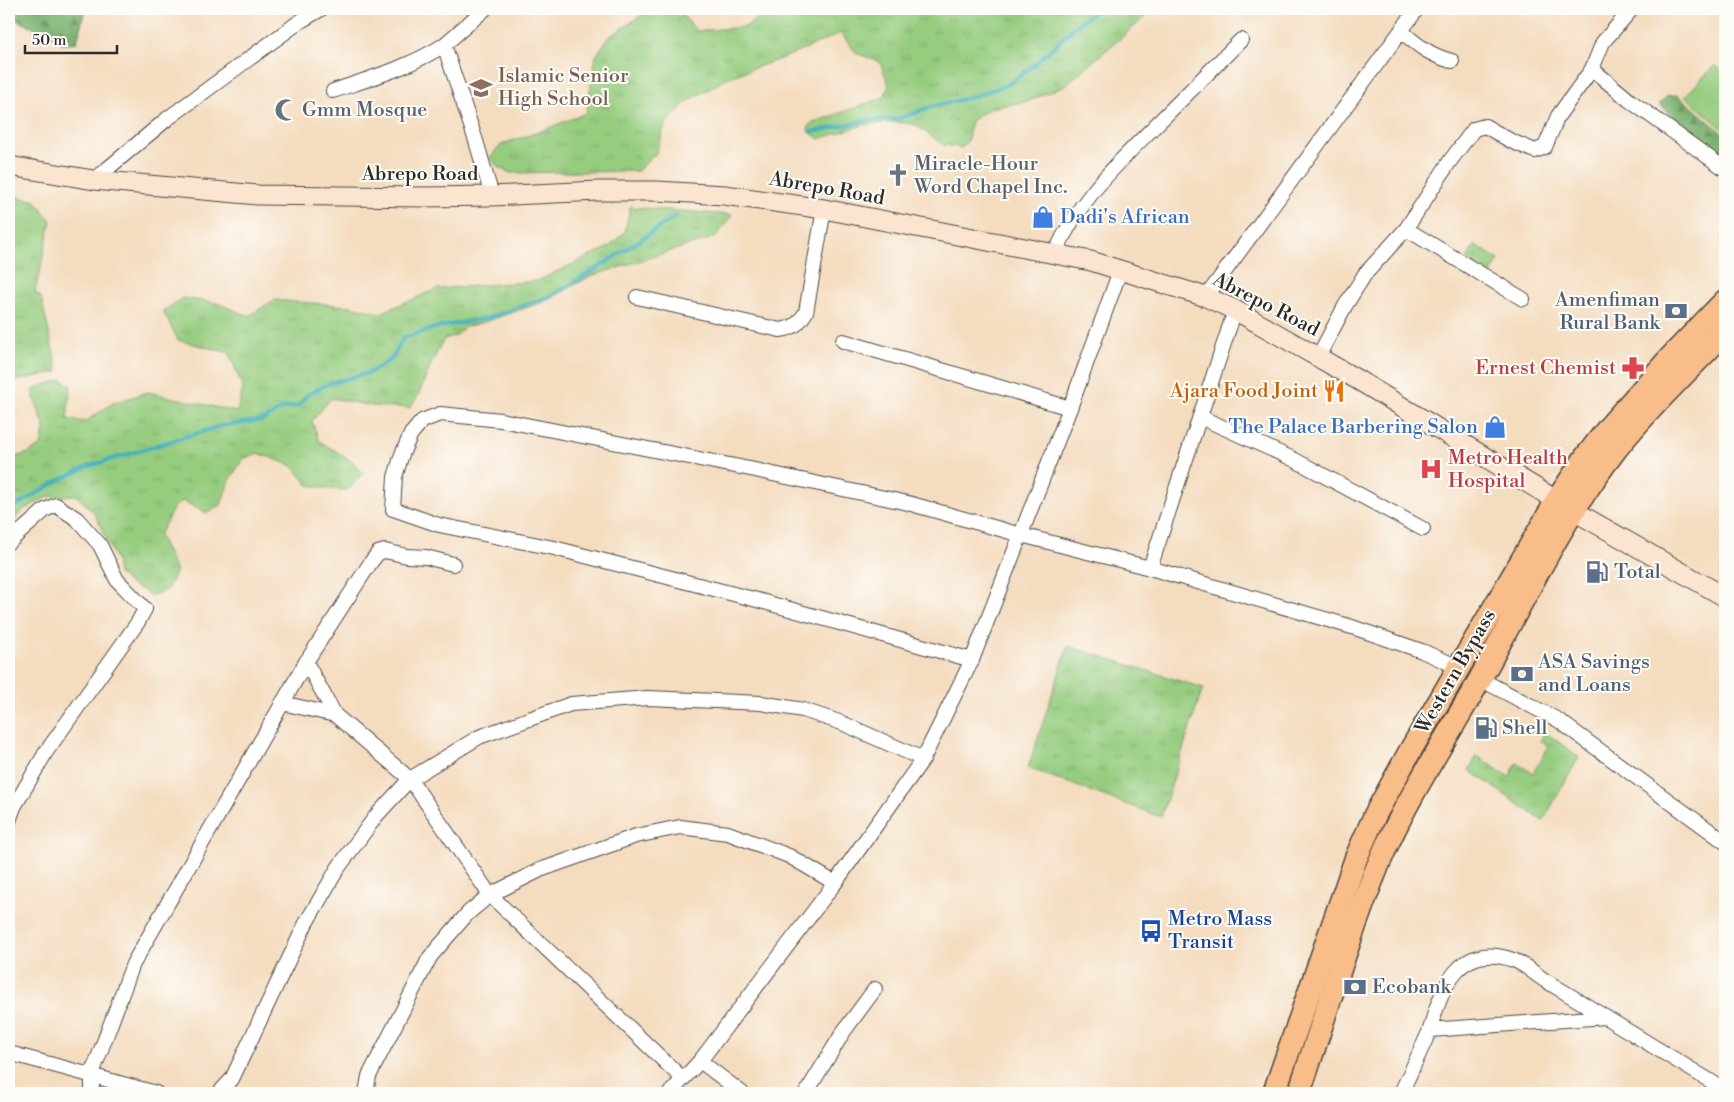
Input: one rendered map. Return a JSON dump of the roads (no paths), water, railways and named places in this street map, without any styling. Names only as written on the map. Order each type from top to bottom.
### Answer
[{"type":"highway","name":"Western Bypass","points":[[1298,1093],[1373,879],[1396,824],[1480,679],[1532,581],[1584,458],[1669,359],[1725,301]]},
{"type":"highway","name":"Western Bypass","points":[[1274,1093],[1356,858],[1375,815],[1458,667],[1565,505],[1663,396],[1725,332]]},
{"type":"highway","points":[[1350,875],[1373,879]]},
{"type":"main road","name":"Abrepo Road","points":[[9,166],[94,180],[258,195],[323,197],[492,196],[598,191],[656,191],[724,195],[824,209],[1090,261],[1206,297],[1235,310],[1725,597]]},
{"type":"street","points":[[94,180],[168,119],[299,22],[322,9]]},
{"type":"street","points":[[333,91],[401,68],[426,56],[444,45],[485,9]]},
{"type":"street","points":[[1206,297],[1417,9]]},
{"type":"street","points":[[1318,357],[1345,306],[1365,274],[1406,229],[1450,161],[1474,129],[1485,126],[1511,141],[1535,150],[1545,147],[1558,116],[1592,68],[1603,42],[1632,9]]},
{"type":"street","points":[[1401,31],[1422,50],[1438,58],[1452,61]]},
{"type":"street","points":[[1055,254],[1062,237],[1080,207],[1104,176],[1241,40]]},
{"type":"street","points":[[444,45],[492,196]]},
{"type":"street","points":[[1592,68],[1629,100],[1725,170]]},
{"type":"street","points":[[637,297],[780,330],[791,329],[806,312],[824,209]]},
{"type":"street","points":[[1406,229],[1523,299]]},
{"type":"street","points":[[670,1093],[700,1061],[835,883],[923,759],[972,660],[1070,408],[1120,271]]},
{"type":"street","points":[[1150,568],[1235,310]]},
{"type":"street","points":[[843,342],[1070,408]]},
{"type":"street","points":[[972,660],[757,600],[554,548],[439,525],[393,509],[395,477],[402,454],[411,434],[422,421],[440,414],[501,420],[745,468],[908,503],[1020,535],[1150,568],[1352,628],[1422,651],[1458,667]]},
{"type":"street","points":[[1200,417],[1293,459],[1423,529]]},
{"type":"street","points":[[9,542],[45,510],[56,505],[77,519],[100,545],[117,580],[145,609],[138,622],[46,752],[14,807],[9,821]]},
{"type":"street","points":[[92,1093],[92,1074],[133,964],[306,662],[378,553],[385,551],[407,556],[426,557],[453,564]]},
{"type":"street","points":[[306,662],[335,715],[410,779],[490,895],[683,1079]]},
{"type":"street","points":[[1480,679],[1558,720],[1725,842]]},
{"type":"street","points":[[219,1093],[232,1079],[306,923],[338,868],[376,816],[410,779],[479,737],[571,704],[648,698],[761,703],[803,710],[842,723],[923,759]]},
{"type":"street","points":[[282,703],[335,715]]},
{"type":"street","points":[[366,1093],[369,1076],[430,957],[468,912],[490,895],[540,870],[636,836],[680,827],[728,833],[789,856],[835,883]]},
{"type":"street","points":[[1402,1093],[1430,1030],[1437,1004],[1450,978],[1464,964],[1480,957],[1496,956],[1515,961],[1725,1090]]},
{"type":"street","points":[[806,1093],[844,1031],[875,988]]},
{"type":"street","points":[[1430,1030],[1605,1017]]},
{"type":"street","points":[[9,1053],[92,1074],[156,1093]]},
{"type":"street","points":[[700,1061],[742,1093]]},
{"type":"waterway","points":[[812,132],[870,120],[898,119],[931,107],[972,97],[1009,84],[1036,63],[1080,22],[1099,9]]},
{"type":"waterway","points":[[9,510],[56,482],[89,466],[221,426],[263,420],[283,408],[298,406],[308,394],[330,383],[369,373],[392,359],[403,338],[438,327],[488,318],[553,295],[601,266],[676,216]]},
{"type":"place","name":"Islamic Senior High School","points":[[481,88]]},
{"type":"place","name":"Gmm Mosque","points":[[286,110]]},
{"type":"place","name":"Miracle-Hour Word Chapel Inc.","points":[[898,175]]},
{"type":"place","name":"Dadi's African","points":[[1043,217]]},
{"type":"place","name":"Amenfiman Rural Bank","points":[[1676,311]]},
{"type":"place","name":"Ernest Chemist","points":[[1633,368]]},
{"type":"place","name":"Ajara Food Joint","points":[[1334,391]]},
{"type":"place","name":"The Palace Barbering Salon","points":[[1495,427]]},
{"type":"place","name":"Metro Health Hospital","points":[[1431,469]]},
{"type":"place","name":"Total","points":[[1597,572]]},
{"type":"place","name":"ASA Savings and Loans","points":[[1522,674]]},
{"type":"place","name":"Shell","points":[[1486,728]]},
{"type":"place","name":"Metro Mass Transit","points":[[1151,931]]},
{"type":"place","name":"Ecobank","points":[[1355,987]]}]
